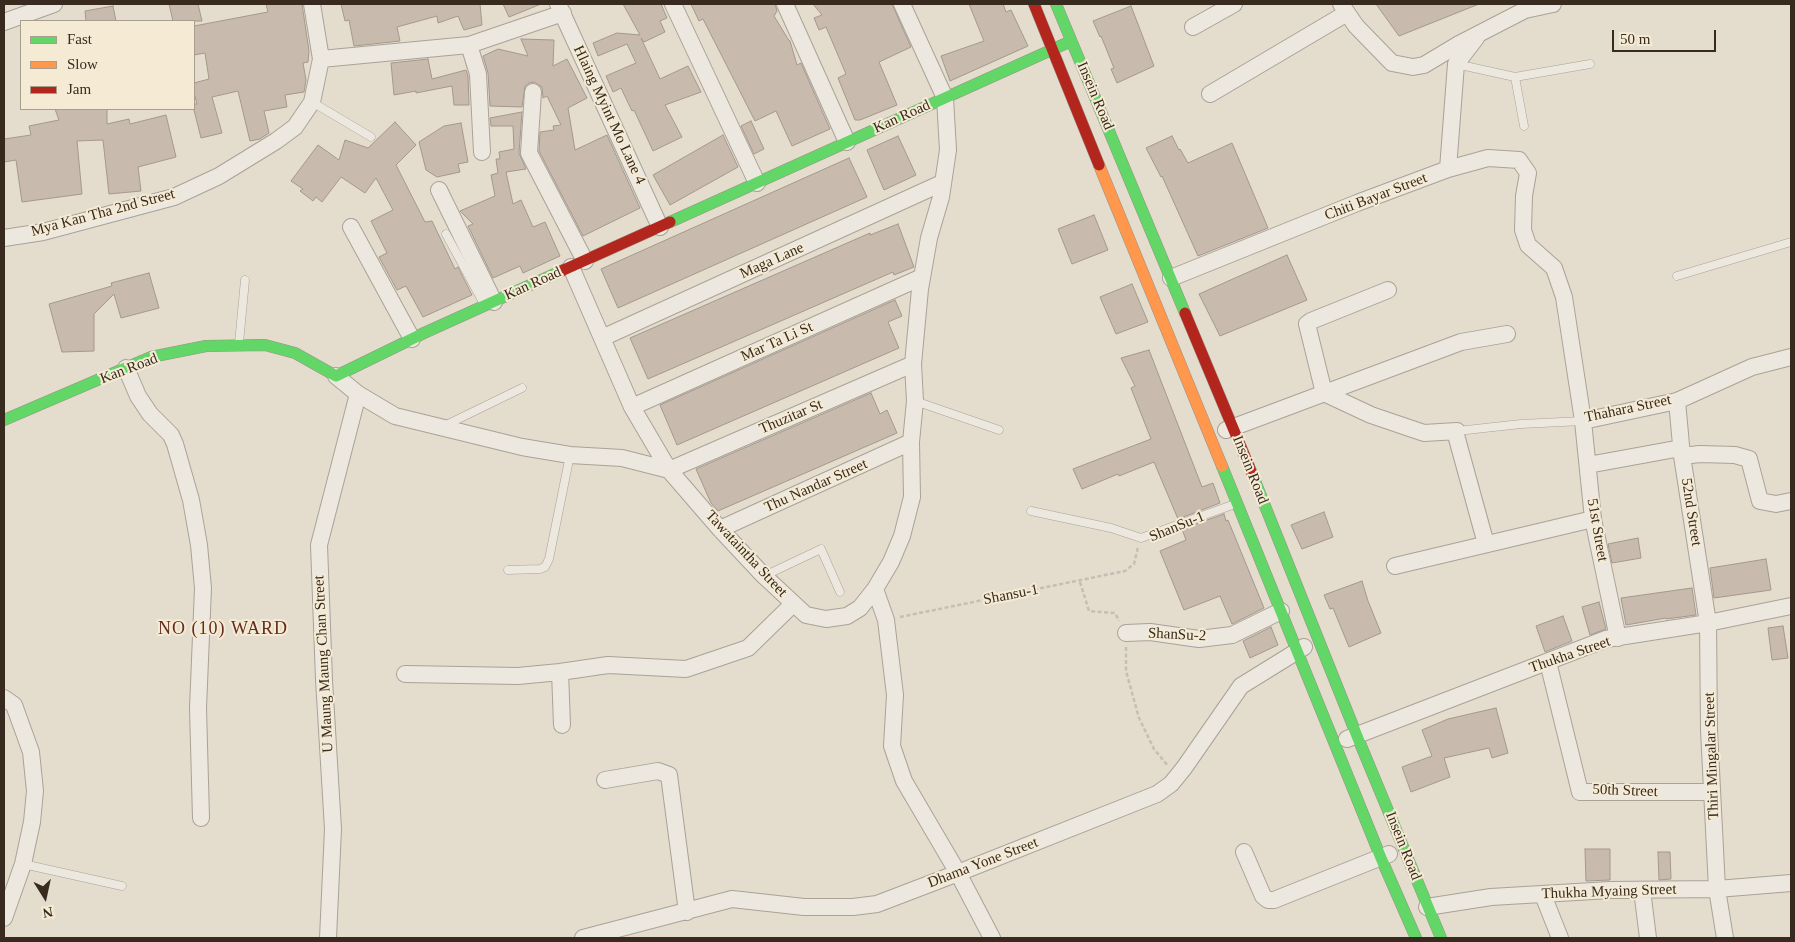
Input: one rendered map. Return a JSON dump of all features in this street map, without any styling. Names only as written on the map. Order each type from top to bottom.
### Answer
[{"type":"main road","name":"Insein Road","points":[[1034,4],[1381,858],[1416,938]]},
{"type":"main road","name":"Insein Road","points":[[1056,4],[1233,427],[1357,736],[1441,938]]},
{"type":"main road","name":"Kan Road","points":[[4,420],[151,358],[206,346],[265,345],[296,353],[336,376],[412,339],[1072,40]]},
{"type":"street","points":[[4,22],[54,4]]},
{"type":"street","name":"Mya Kan Tha 2nd Street","points":[[4,238],[43,232],[174,196],[219,176],[295,127],[312,102],[321,58],[312,4]]},
{"type":"street","points":[[673,4],[757,183]]},
{"type":"street","points":[[786,4],[847,142]]},
{"type":"street","points":[[902,4],[946,98]]},
{"type":"street","points":[[1193,27],[1234,4]]},
{"type":"street","points":[[1210,94],[1344,8],[1356,26],[1392,63],[1413,67],[1424,65],[1525,10],[1553,4]]},
{"type":"street","points":[[321,58],[469,45],[561,9]]},
{"type":"street","name":"Hlaing Myint Mo Lane 4","points":[[561,9],[660,227]]},
{"type":"street","points":[[1456,64],[1480,34]]},
{"type":"street","points":[[469,45],[478,74],[482,152]]},
{"type":"street","name":"Chiti Bayar Street","points":[[1171,278],[1357,203],[1448,169],[1456,64]]},
{"type":"street","name":"Tawataintha Street","points":[[533,92],[529,153],[578,264],[602,338],[632,407],[669,470],[720,529],[793,604],[806,615],[826,619],[847,616],[860,608],[875,589],[891,562],[902,536],[912,497],[911,442],[915,401],[913,364],[922,277],[929,238],[941,197],[948,150],[946,98]]},
{"type":"street","name":"51st Street","points":[[1448,169],[1488,158],[1519,160],[1528,173],[1524,196],[1523,230],[1528,245],[1554,268],[1564,296],[1583,420],[1593,519],[1618,638]]},
{"type":"street","name":"Maga Lane","points":[[602,338],[942,183]]},
{"type":"street","points":[[439,190],[490,304]]},
{"type":"street","points":[[351,227],[412,339]]},
{"type":"street","name":"Mar Ta Li St","points":[[632,407],[922,277]]},
{"type":"street","points":[[1324,393],[1307,324],[1388,290]]},
{"type":"street","points":[[1210,437],[1461,342],[1507,334]]},
{"type":"street","name":"Thahara Street","points":[[1583,420],[1677,401],[1752,367],[1791,357]]},
{"type":"street","name":"Thuzitar St","points":[[669,470],[913,364]]},
{"type":"street","points":[[126,368],[138,396],[150,414],[171,435],[175,444],[191,500],[199,545],[203,588],[198,708],[201,818]]},
{"type":"street","points":[[336,376],[358,394],[396,416],[522,447],[570,454],[622,458],[669,470]]},
{"type":"street","points":[[1324,393],[1371,415],[1424,432],[1457,431],[1456,434],[1486,544]]},
{"type":"street","name":"U Maung Maung Chan Street","points":[[328,938],[333,829],[324,680],[319,545],[358,394]]},
{"type":"street","name":"52nd Street","points":[[1677,401],[1681,452],[1708,623]]},
{"type":"street","name":"Thu Nandar Street","points":[[720,529],[911,442]]},
{"type":"street","points":[[1588,465],[1681,452],[1736,454],[1749,459],[1760,501],[1776,504],[1791,501]]},
{"type":"street","points":[[1395,566],[1593,519]]},
{"type":"street","points":[[875,589],[886,620],[895,695],[892,746],[904,781],[958,874],[992,938]]},
{"type":"street","points":[[405,674],[518,676],[608,665],[686,669],[748,648],[793,604]]},
{"type":"street","name":"Thukha Street","points":[[1335,743],[1606,640],[1708,623],[1791,606]]},
{"type":"street","name":"ShanSu-2","points":[[1126,633],[1150,632],[1200,639],[1232,635],[1282,611]]},
{"type":"street","name":"Thiri Mingalar Street","points":[[1708,623],[1709,730],[1717,889],[1725,938]]},
{"type":"street","name":"Dhama Yone Street","points":[[583,938],[732,900],[804,907],[877,904],[958,874],[1157,794],[1177,777],[1241,686],[1297,650],[1318,640]]},
{"type":"street","name":"50th Street","points":[[1548,662],[1580,792],[1712,792]]},
{"type":"street","points":[[560,672],[562,725]]},
{"type":"street","points":[[4,698],[14,705],[30,752],[35,791],[32,822],[23,864],[4,918]]},
{"type":"street","points":[[605,780],[658,771],[669,775],[687,912]]},
{"type":"street","points":[[1244,852],[1263,896],[1268,900],[1274,900],[1381,858],[1404,846]]},
{"type":"street","name":"Thukha Myaing Street","points":[[1427,907],[1491,897],[1610,890],[1717,889],[1791,883]]},
{"type":"street","points":[[1642,890],[1648,938]]},
{"type":"street","points":[[1543,894],[1560,938]]},
{"type":"lane","points":[[1456,64],[1515,77],[1590,64]]},
{"type":"lane","points":[[1515,77],[1524,126]]},
{"type":"lane","points":[[312,102],[371,137]]},
{"type":"lane","points":[[446,234],[490,304]]},
{"type":"lane","points":[[1677,276],[1791,242]]},
{"type":"lane","points":[[238,345],[245,280]]},
{"type":"lane","points":[[442,427],[522,388]]},
{"type":"lane","points":[[915,401],[999,430]]},
{"type":"lane","name":"Thahara Street","points":[[1457,431],[1583,420]]},
{"type":"lane","points":[[508,570],[540,569],[545,567],[549,560],[570,454]]},
{"type":"lane","name":"ShanSu-1","points":[[1141,538],[1237,504]]},
{"type":"lane","points":[[1031,511],[1110,528],[1141,538]]},
{"type":"lane","points":[[764,576],[821,549],[840,592]]},
{"type":"lane","points":[[23,864],[122,886]]},
{"type":"path","name":"ShanSu-1","points":[[1134,564],[1141,538]]},
{"type":"path","name":"Shansu-1","points":[[886,620],[1125,572],[1134,564]]},
{"type":"path","points":[[1080,582],[1089,611],[1115,613],[1126,633],[1126,671],[1139,718],[1154,749],[1177,777]]},
{"type":"building","points":[[169,4],[198,4],[202,21],[173,20]]},
{"type":"building","points":[[266,4],[302,4],[309,51],[308,62],[303,63],[306,80],[304,92],[285,95],[287,107],[264,111],[269,133],[260,139],[250,141],[238,91],[212,97],[222,133],[201,138],[194,110],[195,104],[197,104],[195,83],[209,79],[205,53],[195,55],[195,26],[268,12]]},
{"type":"building","points":[[341,4],[480,4],[482,25],[464,30],[458,16],[438,23],[437,16],[397,27],[400,41],[354,46],[349,20],[345,21]]},
{"type":"building","points":[[503,4],[541,4],[509,17]]},
{"type":"building","points":[[623,4],[661,4],[667,18],[660,21],[665,32],[644,42],[641,38],[660,79],[688,66],[701,92],[665,105],[682,137],[653,151],[634,110],[632,111],[621,88],[613,92],[606,76],[636,63],[627,44],[598,56],[593,43],[617,33],[640,35]]},
{"type":"building","points":[[691,4],[775,4],[777,11],[774,16],[790,41],[797,65],[801,63],[830,129],[792,146],[776,111],[755,121],[703,19],[699,21]]},
{"type":"building","points":[[813,4],[892,4],[911,47],[879,62],[897,105],[860,120],[855,120],[838,78],[846,74],[826,27],[819,30],[814,18],[822,15]]},
{"type":"building","points":[[969,4],[1003,4],[1006,12],[1011,10],[1028,46],[950,81],[941,56],[984,41]]},
{"type":"building","points":[[1376,4],[1479,4],[1399,36]]},
{"type":"building","points":[[113,6],[116,20],[86,20],[85,11]]},
{"type":"building","points":[[1131,6],[1154,66],[1117,83],[1111,69],[1114,68],[1093,21]]},
{"type":"building","points":[[521,39],[554,40],[553,66],[567,59],[587,98],[568,108],[575,150],[607,135],[640,208],[583,236],[539,151],[540,132],[554,130],[553,126],[561,125],[547,96],[543,98],[542,87],[534,82],[525,86],[522,107],[490,106],[488,73],[483,56],[498,49],[528,56]]},
{"type":"building","points":[[428,59],[432,79],[466,70],[469,105],[454,105],[452,86],[394,95],[391,63]]},
{"type":"building","points":[[55,110],[107,110],[107,124],[129,119],[130,124],[166,115],[176,157],[138,167],[141,191],[109,194],[103,140],[77,141],[82,194],[22,202],[16,160],[4,162],[4,139],[31,135],[29,126],[59,120]]},
{"type":"building","points":[[522,112],[519,153],[526,169],[506,172],[513,204],[521,200],[533,227],[545,222],[560,256],[523,273],[520,266],[493,278],[468,226],[473,224],[460,211],[495,196],[491,175],[498,173],[496,159],[500,159],[499,152],[514,149],[513,126],[491,126],[490,118]]},
{"type":"building","points":[[751,121],[764,149],[754,154],[741,126]]},
{"type":"building","points":[[395,122],[416,145],[396,165],[425,222],[432,221],[455,269],[458,267],[472,295],[423,317],[406,286],[397,290],[379,257],[387,253],[371,221],[393,210],[376,178],[365,193],[341,177],[322,202],[316,197],[313,201],[300,191],[303,189],[291,181],[318,145],[339,160],[345,140],[368,148]]},
{"type":"building","points":[[461,123],[468,162],[458,164],[460,172],[437,177],[426,170],[419,142],[444,126]]},
{"type":"building","points":[[723,135],[738,167],[670,205],[653,175]]},
{"type":"building","points":[[898,136],[916,175],[884,190],[867,150]]},
{"type":"building","points":[[1172,136],[1188,163],[1232,143],[1268,228],[1198,256],[1162,176],[1146,148]]},
{"type":"building","points":[[849,158],[867,197],[618,308],[601,269]]},
{"type":"building","points":[[1094,215],[1108,250],[1072,264],[1058,229]]},
{"type":"building","points":[[898,224],[914,267],[894,275],[893,272],[648,379],[630,338],[870,233],[870,235]]},
{"type":"building","points":[[1287,255],[1307,300],[1220,336],[1199,294]]},
{"type":"building","points":[[149,273],[159,308],[121,318],[114,294],[94,314],[94,351],[62,352],[49,304],[112,286],[111,283]]},
{"type":"building","points":[[1132,284],[1148,322],[1116,334],[1100,297]]},
{"type":"building","points":[[895,300],[902,316],[888,322],[899,348],[677,445],[660,405]]},
{"type":"building","points":[[1149,350],[1202,487],[1213,483],[1220,503],[1178,519],[1154,462],[1082,489],[1073,469],[1151,439],[1131,388],[1135,386],[1121,358]]},
{"type":"building","points":[[871,393],[880,414],[887,410],[897,433],[718,511],[711,503],[696,469]]},
{"type":"building","points":[[1324,512],[1333,537],[1302,549],[1291,525]]},
{"type":"building","points":[[1224,514],[1264,608],[1232,624],[1220,596],[1184,610],[1160,551],[1186,540],[1182,529]]},
{"type":"building","points":[[1638,538],[1641,558],[1612,563],[1608,544]]},
{"type":"building","points":[[1766,559],[1771,590],[1714,598],[1710,568]]},
{"type":"building","points":[[1362,581],[1381,633],[1349,647],[1333,608],[1330,609],[1324,595]]},
{"type":"building","points":[[1692,588],[1696,615],[1626,625],[1621,598]]},
{"type":"building","points":[[1599,602],[1606,629],[1590,635],[1582,607]]},
{"type":"building","points":[[1563,616],[1572,641],[1545,652],[1536,626]]},
{"type":"building","points":[[1783,626],[1788,658],[1772,660],[1768,628]]},
{"type":"building","points":[[1271,627],[1278,645],[1250,658],[1243,641]]},
{"type":"building","points":[[1496,708],[1508,753],[1492,758],[1489,748],[1444,758],[1450,777],[1411,792],[1402,767],[1432,756],[1422,730],[1448,719]]},
{"type":"building","points":[[1585,849],[1610,849],[1610,880],[1586,881]]},
{"type":"building","points":[[1658,852],[1670,852],[1671,879],[1659,880]]},
{"type":"traffic: fast","points":[[1056,4],[1185,313]]},
{"type":"traffic: fast","points":[[670,222],[1069,42]]},
{"type":"traffic: fast","points":[[4,420],[151,357],[206,346],[265,345],[295,353],[336,376],[424,333],[559,272]]},
{"type":"traffic: fast","points":[[1222,466],[1381,858],[1416,938]]},
{"type":"traffic: fast","points":[[1253,476],[1357,736],[1441,938]]},
{"type":"traffic: slow","points":[[1099,165],[1222,466]]},
{"type":"traffic: jam","points":[[1034,4],[1099,165]]},
{"type":"traffic: jam","points":[[559,272],[670,222]]},
{"type":"traffic: jam","points":[[1185,313],[1253,476]]},
{"type":"district","name":"NO (10) WARD","points":[[223,629]]}]
